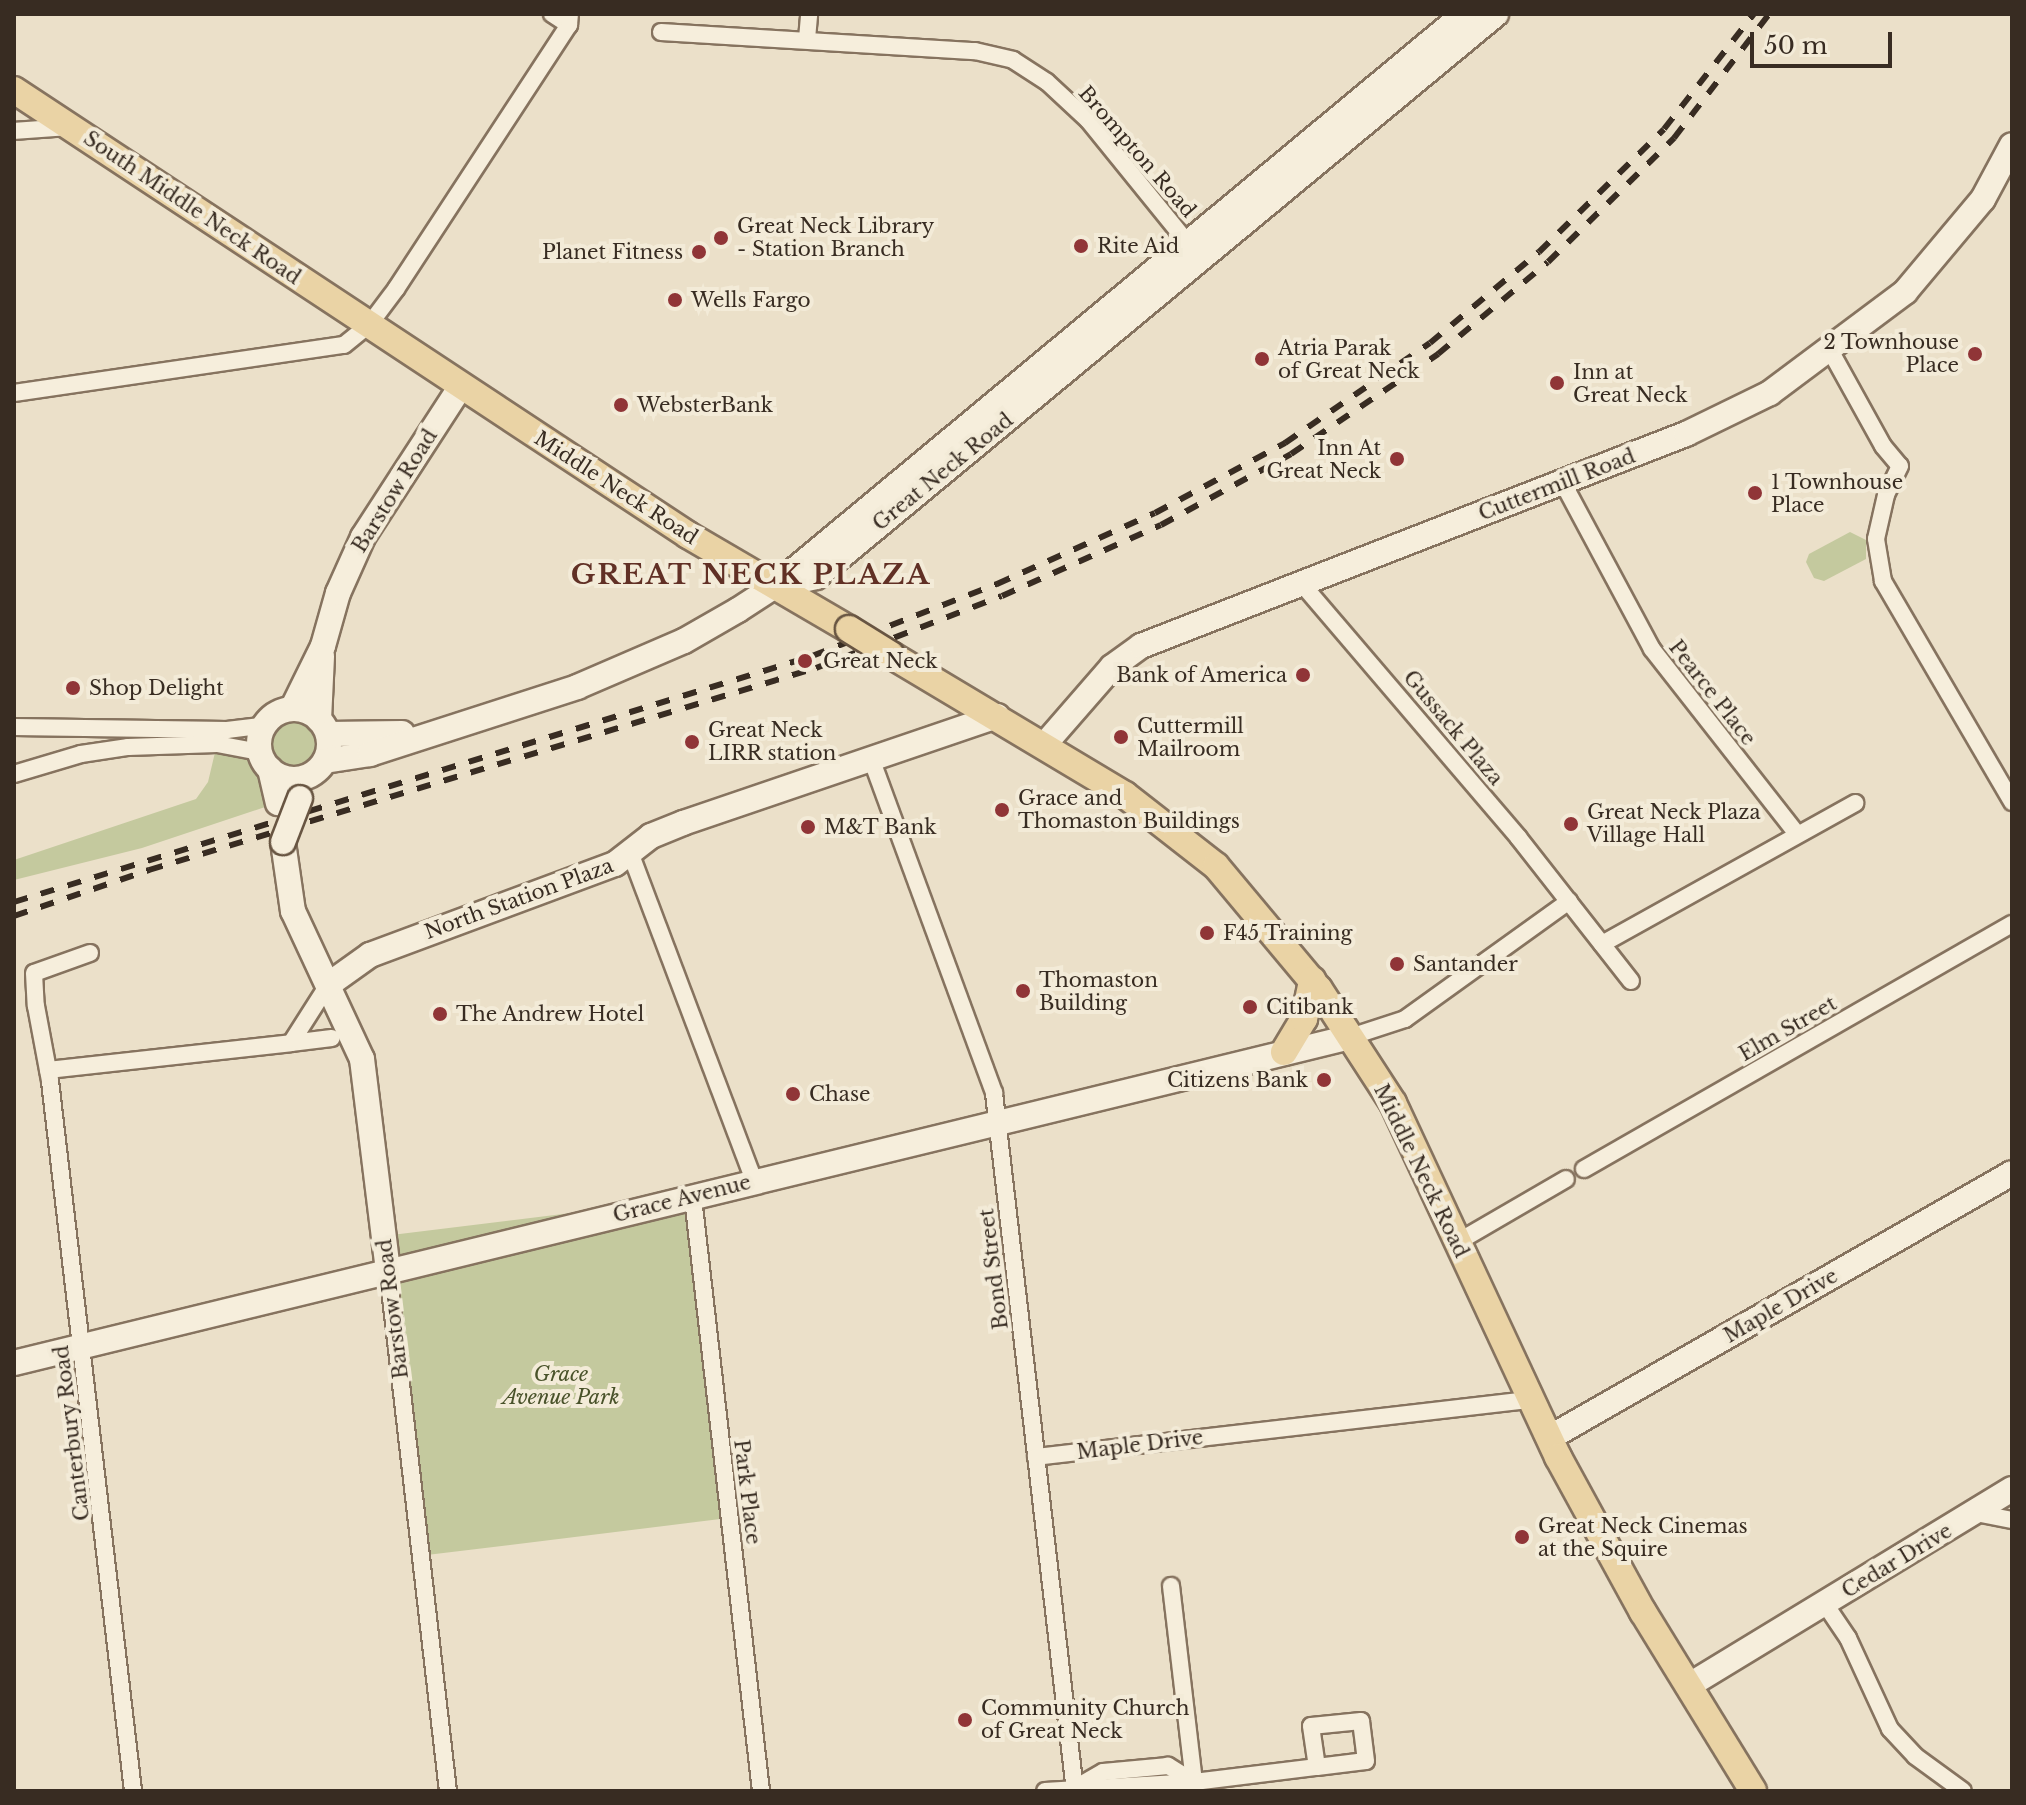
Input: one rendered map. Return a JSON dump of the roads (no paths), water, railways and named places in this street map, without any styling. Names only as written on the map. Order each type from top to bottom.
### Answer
[{"type":"main road","name":"South Middle Neck Road","points":[[14,90],[369,325]]},
{"type":"main road","name":"Middle Neck Road","points":[[369,325],[775,586],[1045,744],[1125,795],[1216,866],[1312,980],[1393,1103],[1529,1400],[1687,1683],[1753,1791]]},
{"type":"main road","points":[[1284,1052],[1304,1019],[1312,980]]},
{"type":"street","points":[[14,393],[344,345],[369,325],[570,20],[552,14]]},
{"type":"street","points":[[807,39],[809,14]]},
{"type":"street","name":"Great Neck Road","points":[[1194,250],[1464,14]]},
{"type":"street","name":"Great Neck Road","points":[[436,729],[577,687],[653,655],[775,586],[1194,250],[1496,14]]},
{"type":"street","name":"Brompton Road","points":[[661,32],[975,51],[1013,60],[1047,82],[1088,120],[1194,250]]},
{"type":"street","points":[[14,131],[70,127]]},
{"type":"street","name":"Cuttermill Road","points":[[1045,744],[1112,667],[1141,646],[1732,415],[1831,352],[1905,292],[1950,243],[1983,199],[2012,145]]},
{"type":"street","points":[[1831,352],[1883,446],[1900,466],[1886,495],[1876,539],[1883,581],[2012,802]]},
{"type":"street","name":"Barstow Road","points":[[292,709],[323,646],[338,593],[363,537],[461,386]]},
{"type":"street","name":"Pearce Place","points":[[1563,483],[1652,649],[1797,834]]},
{"type":"street","name":"Gussack Plaza","points":[[1302,584],[1569,901],[1631,981]]},
{"type":"street","name":"Barstow Road","points":[[323,646],[324,727]]},
{"type":"street","points":[[14,727],[227,730],[265,725],[292,709],[324,727],[371,737],[436,729]]},
{"type":"street","name":"North Station Plaza","points":[[328,985],[389,947],[631,855],[651,836],[683,823],[997,716]]},
{"type":"street","points":[[265,725],[265,761],[289,801]]},
{"type":"street","points":[[319,767],[324,727]]},
{"type":"street","points":[[14,774],[79,754],[128,747],[217,744],[265,761],[288,778],[370,754],[436,729]]},
{"type":"street","name":"Bond Street","points":[[872,761],[979,1043],[994,1093],[1075,1789]]},
{"type":"street","name":"Barstow Road","points":[[319,767],[289,801],[283,842],[293,911],[362,1059],[448,1791]]},
{"type":"street","points":[[1602,944],[1855,803]]},
{"type":"street","points":[[631,855],[754,1181]]},
{"type":"street","points":[[1350,1037],[1405,1019],[1569,901]]},
{"type":"street","name":"Elm Street","points":[[1584,1169],[2012,924]]},
{"type":"street","name":"Canterbury Road","points":[[90,953],[34,973],[82,1346],[133,1791]]},
{"type":"street","points":[[291,1043],[328,985]]},
{"type":"street","name":"Grace Avenue","points":[[14,1363],[1350,1037]]},
{"type":"street","points":[[48,1070],[332,1038]]},
{"type":"street","name":"Maple Drive","points":[[1549,1438],[2012,1173]]},
{"type":"street","points":[[1456,1243],[1566,1179]]},
{"type":"street","name":"Park Place","points":[[693,1198],[761,1791]]},
{"type":"street","name":"Maple Drive","points":[[1036,1457],[1529,1400]]},
{"type":"street","name":"Cedar Drive","points":[[1687,1683],[1737,1672],[1782,1630],[2012,1489]]},
{"type":"street","points":[[1976,1513],[2012,1520]]},
{"type":"street","points":[[1171,1586],[1194,1782]]},
{"type":"street","points":[[1825,1604],[1848,1638],[1890,1729],[1915,1756],[1963,1791]]},
{"type":"street","points":[[1687,1683],[1782,1630]]},
{"type":"street","points":[[1045,1791],[1105,1791],[1317,1767]]},
{"type":"railway","points":[[14,902],[812,656],[997,584],[1155,513],[1285,443],[1430,343],[1539,252],[1664,129],[1754,14]]},
{"type":"railway","points":[[14,916],[149,870],[816,668],[1002,596],[1161,525],[1291,454],[1438,354],[1548,262],[1674,138],[1769,14]]},
{"type":"place","name":"Great Neck Library - Station Branch","points":[[721,238]]},
{"type":"place","name":"Rite Aid","points":[[1081,246]]},
{"type":"place","name":"Planet Fitness","points":[[699,252]]},
{"type":"place","name":"Wells Fargo","points":[[675,300]]},
{"type":"place","name":"2 Townhouse Place","points":[[1975,354]]},
{"type":"place","name":"Atria Parak of Great Neck","points":[[1262,359]]},
{"type":"place","name":"Inn at Great Neck","points":[[1557,383]]},
{"type":"place","name":"WebsterBank","points":[[621,405]]},
{"type":"place","name":"Inn At Great Neck","points":[[1397,459]]},
{"type":"place","name":"1 Townhouse Place","points":[[1755,493]]},
{"type":"place","name":"Great Neck","points":[[805,661]]},
{"type":"place","name":"Bank of America","points":[[1303,675]]},
{"type":"place","name":"Shop Delight","points":[[73,688]]},
{"type":"place","name":"Cuttermill Mailroom","points":[[1121,737]]},
{"type":"place","name":"Great Neck LIRR station","points":[[692,742]]},
{"type":"place","name":"Grace and Thomaston Buildings","points":[[1002,810]]},
{"type":"place","name":"Great Neck Plaza Village Hall","points":[[1571,824]]},
{"type":"place","name":"M&T Bank","points":[[808,827]]},
{"type":"place","name":"F45 Training","points":[[1207,933]]},
{"type":"place","name":"Santander","points":[[1397,964]]},
{"type":"place","name":"Thomaston Building","points":[[1023,991]]},
{"type":"place","name":"Citibank","points":[[1250,1007]]},
{"type":"place","name":"The Andrew Hotel","points":[[440,1014]]},
{"type":"place","name":"Citizens Bank","points":[[1324,1080]]},
{"type":"place","name":"Chase","points":[[793,1094]]},
{"type":"place","name":"Great Neck Cinemas at the Squire","points":[[1522,1537]]},
{"type":"place","name":"Community Church of Great Neck","points":[[965,1720]]},
{"type":"district","name":"GREAT NECK PLAZA","points":[[751,575]]},
{"type":"park label","name":"Grace Avenue Park","points":[[561,1386]]}]
